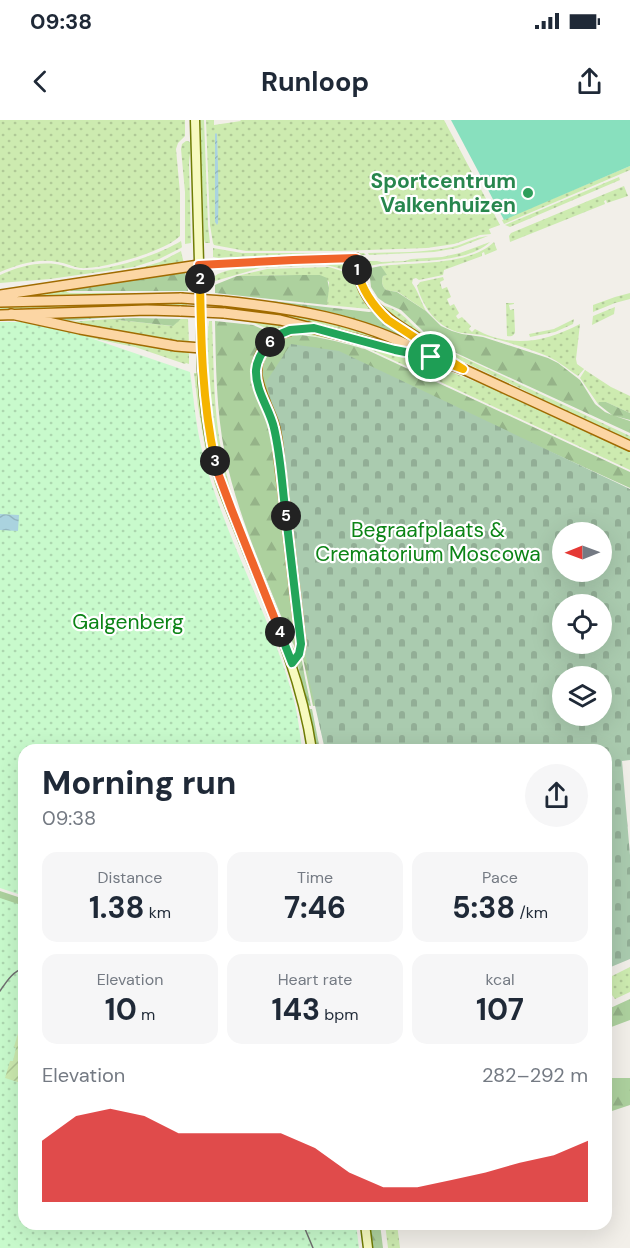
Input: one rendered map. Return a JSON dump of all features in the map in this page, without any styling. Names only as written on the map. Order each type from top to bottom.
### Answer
[{"type":"main road","points":[[195,120],[201,348],[208,430],[218,473],[292,663],[311,744]]},
{"type":"main road","points":[[356,258],[361,283],[376,308],[388,320],[463,369]]},
{"type":"main road","points":[[0,295],[199,265]]},
{"type":"main road","points":[[0,302],[181,298],[279,308],[344,322],[404,343],[630,446]]},
{"type":"main road","points":[[0,315],[147,310],[224,313],[280,320],[431,357]]},
{"type":"main road","points":[[11,314],[176,346],[201,348]]},
{"type":"main road","points":[[292,663],[299,654],[301,644],[277,440],[258,384],[256,369],[263,351],[278,335],[293,329],[314,328]]},
{"type":"main road","points":[[366,1230],[368,1248]]},
{"type":"street","points":[[199,265],[356,258]]},
{"type":"green space","points":[[0,120],[185,120],[185,136],[176,149],[180,193],[180,236],[161,248],[103,266],[80,268],[51,261],[36,261],[0,272]]},
{"type":"green space","points":[[200,120],[204,120],[210,243],[205,243],[204,239]]},
{"type":"green space","points":[[206,120],[214,120],[214,125],[240,120],[444,120],[500,225],[489,229],[491,234],[480,235],[454,244],[427,248],[246,251],[214,245],[210,225]],"holes":[[[215,134],[217,134],[218,223],[216,224]]]},
{"type":"green space","name":"Sportcentrum Valkenhuizen","points":[[451,120],[630,120],[630,166],[504,220]]},
{"type":"green space","points":[[186,141],[191,143],[189,163],[191,243],[185,244],[185,192],[181,149],[182,144]]},
{"type":"green space","points":[[630,166],[630,170],[504,224],[502,220]]},
{"type":"green space","points":[[619,177],[620,180],[510,227],[505,225]]},
{"type":"green space","points":[[624,186],[628,196],[607,203],[606,200],[605,204],[510,242],[511,233]]},
{"type":"green space","points":[[488,236],[457,248],[434,252],[369,255],[368,253],[442,249]]},
{"type":"green space","points":[[181,241],[181,248],[159,259],[134,267],[50,279],[0,283],[0,275],[27,266],[55,264],[82,270],[106,268],[147,257]]},
{"type":"green space","points":[[490,242],[478,250],[449,258],[369,266],[369,261],[405,261],[442,257]]},
{"type":"green space","points":[[494,242],[497,250],[485,255],[484,252],[482,256],[444,270],[443,275],[413,279],[412,283],[426,311],[398,292],[386,290],[383,285],[383,276],[386,275],[381,266],[456,259],[483,250]]},
{"type":"green space","points":[[213,248],[242,253],[364,253],[366,255],[219,258],[213,257]]},
{"type":"green space","points":[[181,251],[184,264],[68,280],[143,267],[160,262]]},
{"type":"green space","points":[[346,262],[352,264],[354,270],[325,265],[260,268],[215,281],[215,276],[240,268],[278,264]]},
{"type":"green space","points":[[381,266],[387,275],[383,276],[382,280],[386,290],[397,292],[426,311],[441,326],[462,334],[483,337],[558,363],[580,380],[595,404],[605,412],[612,415],[598,404],[599,402],[606,402],[630,413],[630,420],[615,416],[630,421],[630,433],[454,352],[424,332],[401,310],[378,298],[371,287],[369,270]]},
{"type":"green space","points":[[329,267],[345,272],[355,272],[373,308],[327,305],[329,282],[320,275],[237,276],[267,269]]},
{"type":"green space","points":[[185,271],[188,291],[71,291],[68,288]]},
{"type":"green space","points":[[320,275],[327,278],[329,288],[327,305],[215,293],[215,285],[237,276]]},
{"type":"green space","points":[[443,277],[444,280],[440,282],[442,289],[447,287],[451,297],[447,299],[450,306],[454,304],[459,313],[456,316],[458,319],[462,317],[471,326],[469,329],[472,332],[475,329],[502,339],[528,341],[554,335],[580,324],[576,359],[577,364],[584,369],[578,376],[552,358],[535,351],[445,327],[428,310],[417,286],[420,282]]},
{"type":"green space","points":[[65,289],[70,293],[180,293],[181,295],[0,299]]},
{"type":"green space","points":[[630,293],[630,299],[593,312],[593,305]]},
{"type":"green space","points":[[150,301],[187,303],[187,307],[0,311],[0,305]]},
{"type":"green space","points":[[273,301],[375,311],[427,348],[394,335],[272,304]]},
{"type":"green space","points":[[506,303],[514,303],[509,305],[510,310],[514,309],[515,331],[514,335],[510,336],[507,336]]},
{"type":"green space","points":[[224,305],[306,318],[386,340],[316,324],[224,310]]},
{"type":"green space","points":[[382,305],[399,313],[426,337],[445,349],[630,436],[630,442],[451,356],[378,307]]},
{"type":"green space","points":[[615,307],[614,314],[592,325],[593,316]]},
{"type":"green space","points":[[181,313],[181,316],[124,316],[65,321],[31,317]]},
{"type":"green space","points":[[110,319],[172,326],[181,319],[188,319],[189,343],[69,322]]},
{"type":"green space","points":[[110,319],[181,319],[173,326]]},
{"type":"green space","points":[[574,319],[573,324],[555,332],[530,337],[529,334],[554,329]]},
{"type":"green space","points":[[238,320],[291,326],[277,333],[254,323]]},
{"type":"green space","points":[[209,321],[212,321],[217,421],[228,479],[252,550],[296,652],[294,653],[290,650],[242,530],[218,449],[210,407],[207,364]]},
{"type":"green space","points":[[215,321],[253,325],[274,334],[256,358],[271,424],[298,647],[296,649],[253,546],[230,477],[218,404]]},
{"type":"green space","name":"Galgenberg","points":[[0,322],[22,322],[61,328],[190,372],[199,434],[212,486],[284,669],[295,706],[301,744],[18,744],[18,894],[0,888]]},
{"type":"green space","points":[[65,329],[189,353],[189,364],[135,347],[66,333]]},
{"type":"green space","points":[[301,331],[349,342],[297,333]]},
{"type":"green space","points":[[294,335],[320,338],[365,349],[630,472],[630,488],[520,438],[323,705],[313,706],[302,654],[270,402],[263,379],[264,364],[270,352],[275,346]]},
{"type":"green space","name":"Begraafplaats & Crematorium Moscowa","points":[[291,344],[339,351],[630,489],[630,760],[622,761],[630,855],[630,959],[612,966],[612,744],[324,744],[309,679],[277,423],[266,382]]},
{"type":"green space","points":[[356,344],[409,356],[446,370],[494,389],[630,451],[630,470],[365,347]]},
{"type":"green space","points":[[585,370],[630,396],[630,413],[606,402],[598,404],[580,378]]},
{"type":"green space","points":[[194,373],[197,373],[209,457],[217,484],[287,661],[285,661],[215,485],[205,447]]},
{"type":"green space","points":[[300,657],[311,706],[307,705],[297,661]]},
{"type":"green space","points":[[312,709],[319,744],[314,744],[309,711]]},
{"type":"green space","points":[[0,891],[18,897],[18,939],[0,934]]},
{"type":"green space","points":[[0,898],[18,904],[18,1230],[357,1230],[359,1248],[0,1248]]},
{"type":"green space","points":[[630,967],[630,992],[615,999],[612,995],[612,976]]},
{"type":"green space","points":[[630,999],[630,1020],[612,1027],[612,1007]]},
{"type":"green space","points":[[18,1033],[18,1082],[5,1078],[10,1061],[13,1061],[16,1048],[14,1047]]},
{"type":"green space","points":[[612,1078],[630,1078],[630,1105],[612,1111]]},
{"type":"green space","points":[[369,1230],[381,1230],[383,1248],[371,1248]]},
{"type":"green space","points":[[386,1230],[398,1230],[400,1248],[388,1248]]},
{"type":"water","points":[[216,133],[218,190],[217,225],[215,222]]},
{"type":"water","points":[[0,514],[19,515],[18,531],[0,530]]},
{"type":"tram line","points":[[0,991],[18,971]]},
{"type":"tram line","points":[[306,1230],[313,1248]]},
{"type":"place","name":"Sportcentrum Valkenhuizen","points":[[528,193]]},
{"type":"route","points":[[356,258],[361,283],[376,308],[388,320],[463,369],[431,357],[395,350],[314,328],[293,329],[278,335],[260,355],[256,369],[257,380],[277,440],[301,644],[299,654],[292,663],[218,473],[208,430],[204,394],[199,265],[356,258]]}]
